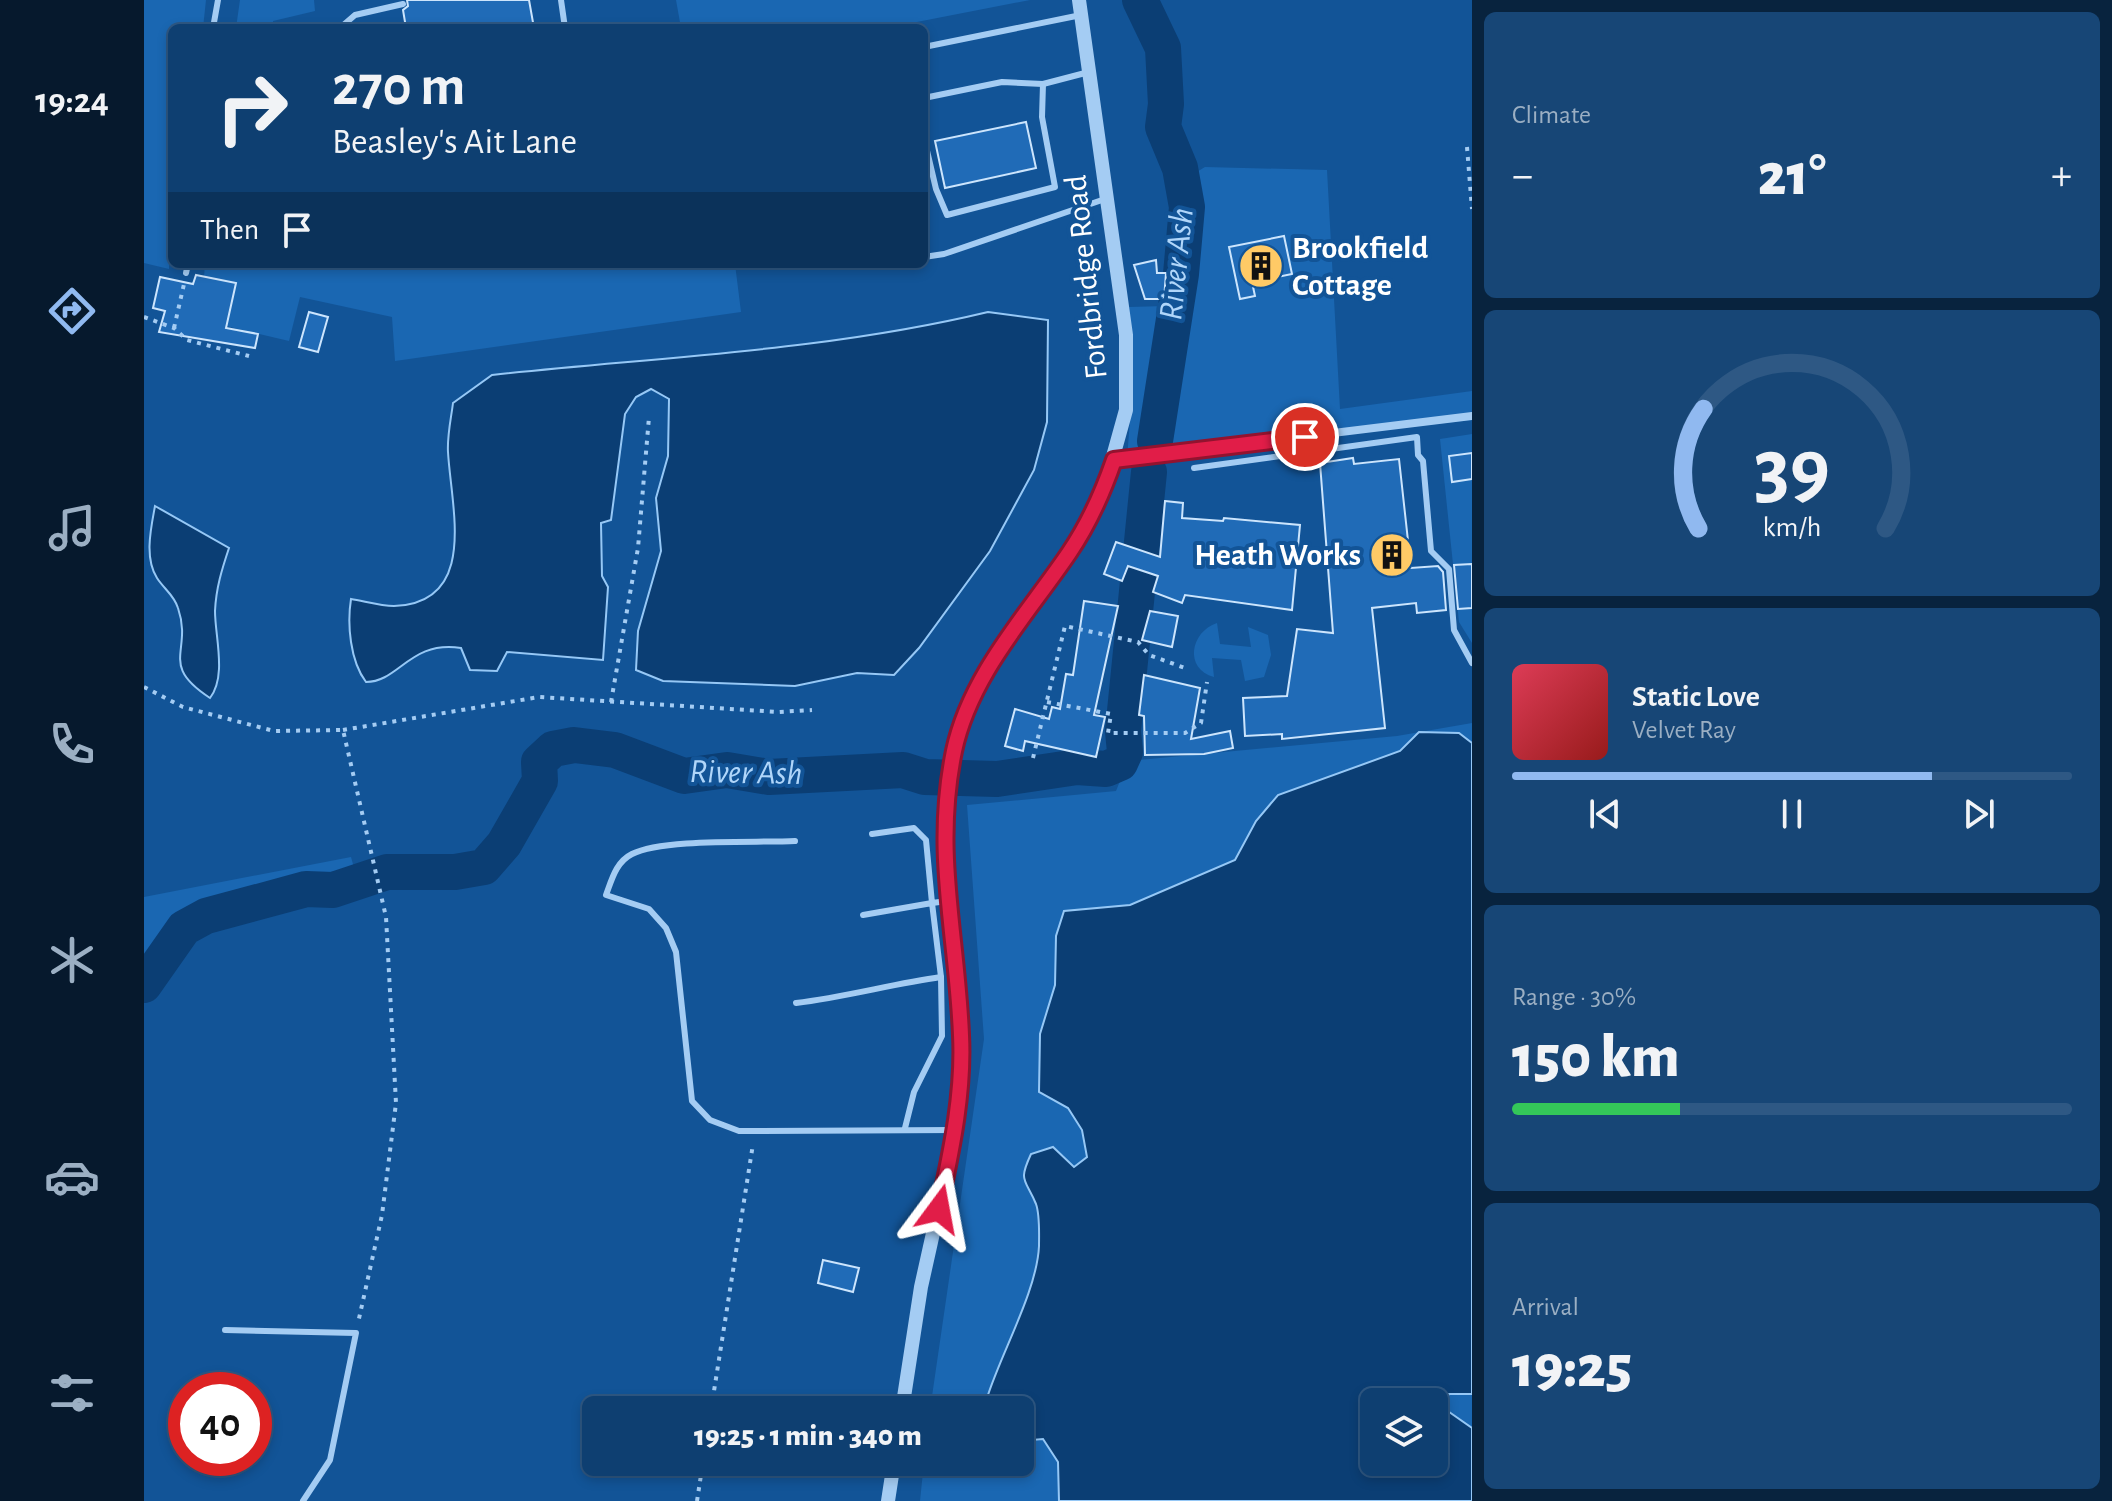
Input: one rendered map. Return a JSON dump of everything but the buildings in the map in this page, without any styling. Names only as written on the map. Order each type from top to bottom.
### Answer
[{"type":"street","name":"Fordbridge Road","points":[[904,1396],[921,1287],[956,1130],[962,1036],[940,902],[946,795],[955,747],[971,698],[1009,637],[1071,550],[1104,489],[1126,410],[1126,335],[1080,7]]},
{"type":"street","points":[[1114,460],[1472,416]]},
{"type":"street","points":[[888,1501],[892,1476]]},
{"type":"lane","points":[[214,24],[218,0]]},
{"type":"lane","points":[[561,0],[564,24]]},
{"type":"lane","points":[[345,24],[355,15],[403,4]]},
{"type":"lane","points":[[928,46],[1080,7]]},
{"type":"lane","points":[[928,97],[1002,82],[1043,84],[1091,71]]},
{"type":"lane","points":[[928,159],[947,215],[1055,187],[1042,117],[1043,84]]},
{"type":"lane","points":[[928,256],[944,254],[1108,198]]},
{"type":"lane","points":[[186,273],[187,268]]},
{"type":"lane","points":[[1194,468],[1417,437],[1418,455],[1423,461],[1431,551],[1449,569],[1454,630],[1472,663]]},
{"type":"lane","points":[[872,834],[914,828],[926,840],[940,902],[942,1036],[914,1092],[905,1128]]},
{"type":"lane","points":[[795,841],[656,847],[631,854],[615,870],[606,895],[649,909],[666,928],[676,952],[692,1101],[710,1120],[739,1131],[956,1130]]},
{"type":"lane","points":[[863,915],[940,902]]},
{"type":"lane","points":[[796,1003],[941,977]]},
{"type":"lane","points":[[225,1330],[356,1333],[330,1460],[303,1501]]},
{"type":"path","points":[[1467,147],[1472,209]]},
{"type":"path","points":[[174,328],[186,273]]},
{"type":"path","points":[[144,317],[174,328],[187,340],[249,356]]},
{"type":"path","points":[[611,702],[638,548],[649,417]]},
{"type":"path","points":[[1033,758],[1065,626],[1134,641],[1154,658],[1185,668]]},
{"type":"path","points":[[1047,702],[1111,714],[1108,733],[1185,733],[1201,723],[1207,682]]},
{"type":"path","points":[[144,687],[183,707],[274,731],[343,730],[539,697],[778,712],[812,710]]},
{"type":"path","points":[[343,730],[386,917],[396,1103],[382,1215],[356,1333]]},
{"type":"path","points":[[713,1396],[755,1130]]},
{"type":"path","points":[[697,1501],[701,1476]]},
{"type":"shaded area","points":[[144,0],[206,0],[203,24],[168,24],[169,269],[144,263]]},
{"type":"shaded area","points":[[240,0],[314,0],[315,11],[273,21],[273,24],[237,24]]},
{"type":"shaded area","points":[[676,0],[1030,0],[907,24],[680,24]]},
{"type":"shaded area","points":[[1205,167],[1327,170],[1340,409],[1472,391],[1472,420],[1127,459],[1132,394],[1129,307],[1166,306],[1178,212],[1170,188]]},
{"type":"shaded area","points":[[205,268],[736,268],[741,312],[395,361],[392,317],[300,297],[289,341],[226,326],[235,284],[204,277]]},
{"type":"shaded area","points":[[988,312],[1048,320],[1047,422],[1034,470],[990,551],[919,648],[894,675],[857,673],[795,686],[663,681],[636,670],[638,631],[661,551],[656,498],[668,456],[669,399],[651,389],[636,397],[625,414],[611,520],[601,523],[602,576],[608,587],[603,660],[507,652],[497,671],[470,670],[461,648],[444,647],[417,655],[388,676],[366,682],[356,664],[351,642],[351,599],[394,606],[421,601],[439,588],[449,570],[454,548],[455,524],[448,446],[453,403],[492,375],[804,344],[866,336]]},
{"type":"shaded area","points":[[1472,434],[1472,643],[1459,622],[1440,439]]},
{"type":"shaded area","points":[[155,506],[229,548],[217,594],[215,611],[219,668],[210,698],[185,676],[180,657],[182,623],[178,608],[153,570],[150,543]]},
{"type":"shaded area","points":[[1217,623],[1220,644],[1251,647],[1248,627],[1268,635],[1271,655],[1264,677],[1245,681],[1241,660],[1212,658],[1214,677],[1204,673],[1195,659],[1196,642],[1201,634]]},
{"type":"shaded area","points":[[1472,723],[1472,1501],[920,1501],[923,1476],[1034,1476],[1034,1396],[932,1396],[984,1039],[967,805],[1116,791],[1128,761],[1397,736]]},
{"type":"shaded area","points":[[1419,732],[1459,733],[1472,743],[1472,1394],[1448,1396],[1448,1388],[1360,1388],[1360,1476],[1448,1476],[1448,1411],[1472,1428],[1472,1501],[1059,1501],[1058,1462],[1043,1439],[1034,1440],[1034,1396],[988,1396],[1037,1264],[1039,1219],[1036,1204],[1024,1180],[1027,1163],[1031,1154],[1053,1147],[1074,1167],[1087,1157],[1082,1130],[1068,1108],[1039,1092],[1040,1034],[1055,985],[1056,936],[1064,911],[1130,905],[1235,860],[1256,821],[1278,795],[1400,751]]},
{"type":"shaded area","points":[[351,857],[358,882],[333,890],[306,889],[206,916],[184,928],[144,985],[144,897]]},
{"type":"waterway","name":"River Ash","points":[[1140,0],[1163,48],[1166,104],[1163,127],[1180,168],[1187,207],[1181,274],[1155,441]]},
{"type":"waterway","name":"River Ash","points":[[144,985],[184,928],[206,916],[306,889],[333,890],[387,872],[455,872],[484,867],[504,844],[540,781],[539,762],[553,749],[574,745],[615,750],[684,776],[727,770],[769,777],[903,770],[925,777],[997,779],[1077,767],[1106,769],[1120,763],[1125,752],[1123,731],[1149,472]]},
{"type":"place","name":"Brookfield Cottage","points":[[1261,266]]},
{"type":"place","name":"Heath Works","points":[[1392,555]]},
{"type":"route","points":[[939,1209],[956,1130],[962,1036],[943,865],[943,829],[955,747],[971,698],[992,662],[1071,550],[1104,489],[1114,460],[1305,437]]}]
